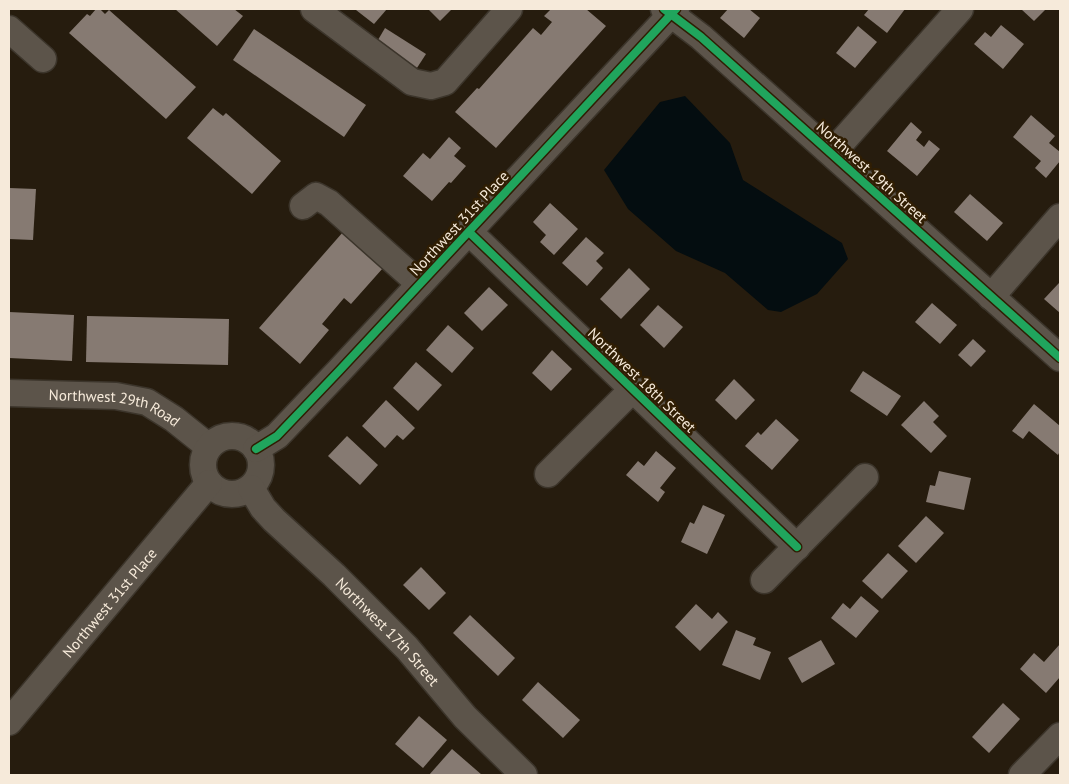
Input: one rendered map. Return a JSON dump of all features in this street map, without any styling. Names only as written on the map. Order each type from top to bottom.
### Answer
[{"type":"street","points":[[314,9],[412,82],[431,86],[445,82],[496,14]]},
{"type":"street","points":[[832,153],[960,9]]},
{"type":"street","name":"Northwest 19th Street","points":[[670,11],[832,153],[1060,358]]},
{"type":"street","name":"Northwest 31st Place","points":[[256,449],[277,436],[469,232],[670,11]]},
{"type":"street","points":[[9,29],[43,58]]},
{"type":"street","points":[[303,206],[316,196],[329,203],[420,284]]},
{"type":"street","points":[[991,297],[1060,217]]},
{"type":"street","name":"Northwest 18th Street","points":[[469,232],[796,547]]},
{"type":"street","points":[[548,474],[632,390]]},
{"type":"street","name":"Northwest 29th Road","points":[[9,393],[116,396],[148,402],[174,419],[210,447]]},
{"type":"street","points":[[232,436],[239,437],[249,442],[256,449],[261,466],[257,480],[250,488],[240,493],[223,493],[209,483],[204,472],[204,460],[210,447],[221,439],[232,436]]},
{"type":"street","points":[[764,580],[865,477]]},
{"type":"street","name":"Northwest 31st Place","points":[[9,722],[209,483]]},
{"type":"street","name":"Northwest 17th Street","points":[[250,488],[263,508],[274,520],[334,575],[407,648],[465,717],[524,775]]},
{"type":"street","points":[[1022,775],[1060,736]]},
{"type":"shaded area","points":[[685,96],[730,143],[743,180],[842,243],[848,259],[817,294],[781,312],[768,310],[725,273],[676,251],[628,209],[604,170],[660,102]]},
{"type":"building","points":[[96,9],[100,9],[105,14],[109,10],[196,87],[166,119],[69,33],[87,14],[90,16]]},
{"type":"building","points":[[175,9],[234,9],[243,16],[217,46]]},
{"type":"building","points":[[357,9],[387,9],[374,24]]},
{"type":"building","points":[[428,9],[452,9],[440,21]]},
{"type":"building","points":[[551,9],[586,9],[606,26],[496,148],[455,112],[477,88],[479,89],[533,28],[541,35],[552,22],[544,16]]},
{"type":"building","points":[[728,9],[749,9],[760,18],[744,38],[720,18]]},
{"type":"building","points":[[869,9],[905,9],[887,33],[864,15]]},
{"type":"building","points":[[1021,9],[1046,9],[1034,21]]},
{"type":"building","points":[[1001,25],[1024,44],[1003,69],[974,44],[985,32],[991,37]]},
{"type":"building","points":[[858,26],[877,42],[855,68],[836,53]]},
{"type":"building","points":[[385,28],[426,54],[415,71],[375,45]]},
{"type":"building","points":[[254,29],[366,105],[344,137],[233,60]]},
{"type":"building","points":[[213,108],[223,116],[226,113],[281,161],[252,194],[187,138]]},
{"type":"building","points":[[1031,115],[1055,136],[1049,143],[1060,152],[1060,161],[1046,178],[1035,168],[1041,161],[1013,137]]},
{"type":"building","points":[[911,122],[922,132],[916,140],[924,147],[929,140],[940,149],[917,176],[887,151]]},
{"type":"building","points":[[449,137],[461,148],[454,156],[466,166],[432,201],[403,176],[423,153],[430,159]]},
{"type":"building","points":[[9,188],[36,189],[33,240],[9,239]]},
{"type":"building","points":[[970,194],[1003,223],[987,241],[954,212]]},
{"type":"building","points":[[550,203],[578,229],[554,255],[540,242],[546,235],[533,222]]},
{"type":"building","points":[[343,232],[383,268],[351,304],[344,298],[322,324],[329,330],[300,364],[259,328]]},
{"type":"building","points":[[586,237],[604,253],[596,261],[603,268],[587,286],[562,263]]},
{"type":"building","points":[[629,268],[650,289],[621,319],[600,299]]},
{"type":"building","points":[[1059,283],[1060,285],[1060,313],[1044,299]]},
{"type":"building","points":[[489,287],[508,305],[482,331],[464,313]]},
{"type":"building","points":[[932,303],[957,325],[940,344],[915,322]]},
{"type":"building","points":[[658,305],[683,327],[664,348],[640,325]]},
{"type":"building","points":[[9,312],[74,315],[72,361],[9,358]]},
{"type":"building","points":[[87,316],[229,319],[228,365],[86,362]]},
{"type":"building","points":[[448,325],[474,348],[452,373],[426,350]]},
{"type":"building","points":[[973,339],[986,351],[971,367],[958,355]]},
{"type":"building","points":[[552,350],[572,369],[551,391],[532,373]]},
{"type":"building","points":[[416,362],[442,385],[418,411],[393,388]]},
{"type":"building","points":[[863,371],[901,396],[887,416],[850,391]]},
{"type":"building","points":[[734,379],[755,400],[736,420],[715,400]]},
{"type":"building","points":[[386,400],[415,428],[403,440],[397,435],[385,448],[362,426]]},
{"type":"building","points":[[924,401],[939,416],[933,422],[947,436],[931,453],[901,425]]},
{"type":"building","points":[[1034,404],[1060,426],[1060,451],[1058,455],[1029,431],[1023,439],[1012,431]]},
{"type":"building","points":[[776,419],[799,440],[772,470],[745,446],[758,432],[761,435]]},
{"type":"building","points":[[347,436],[378,465],[360,485],[328,456]]},
{"type":"building","points":[[656,451],[676,468],[660,488],[665,492],[658,502],[626,475],[638,461],[644,466]]},
{"type":"building","points":[[939,471],[971,478],[964,510],[926,502],[930,485],[935,486]]},
{"type":"building","points":[[703,505],[725,515],[707,554],[681,542],[690,522],[694,524]]},
{"type":"building","points":[[926,516],[944,533],[916,563],[898,546]]},
{"type":"building","points":[[888,553],[908,571],[882,599],[862,581]]},
{"type":"building","points":[[421,567],[446,593],[429,610],[403,585]]},
{"type":"building","points":[[861,596],[879,611],[856,638],[831,618],[843,603],[850,609]]},
{"type":"building","points":[[696,604],[712,619],[718,612],[728,622],[700,651],[675,627]]},
{"type":"building","points":[[470,615],[515,658],[498,676],[453,633]]},
{"type":"building","points":[[736,630],[756,638],[753,645],[771,652],[760,680],[722,665]]},
{"type":"building","points":[[821,640],[835,664],[802,683],[788,658]]},
{"type":"building","points":[[1060,644],[1060,677],[1046,693],[1020,669],[1034,653],[1044,662]]},
{"type":"building","points":[[538,682],[580,720],[563,738],[522,700]]},
{"type":"building","points":[[1003,703],[1020,719],[989,753],[972,737]]},
{"type":"building","points":[[419,716],[447,740],[423,768],[395,744]]},
{"type":"building","points":[[452,749],[482,775],[429,775]]},
{"type":"cycle path","points":[[664,9],[701,37],[1060,358]]},
{"type":"cycle path","points":[[256,449],[277,436],[676,9]]},
{"type":"cycle path","points":[[469,232],[797,547]]}]
